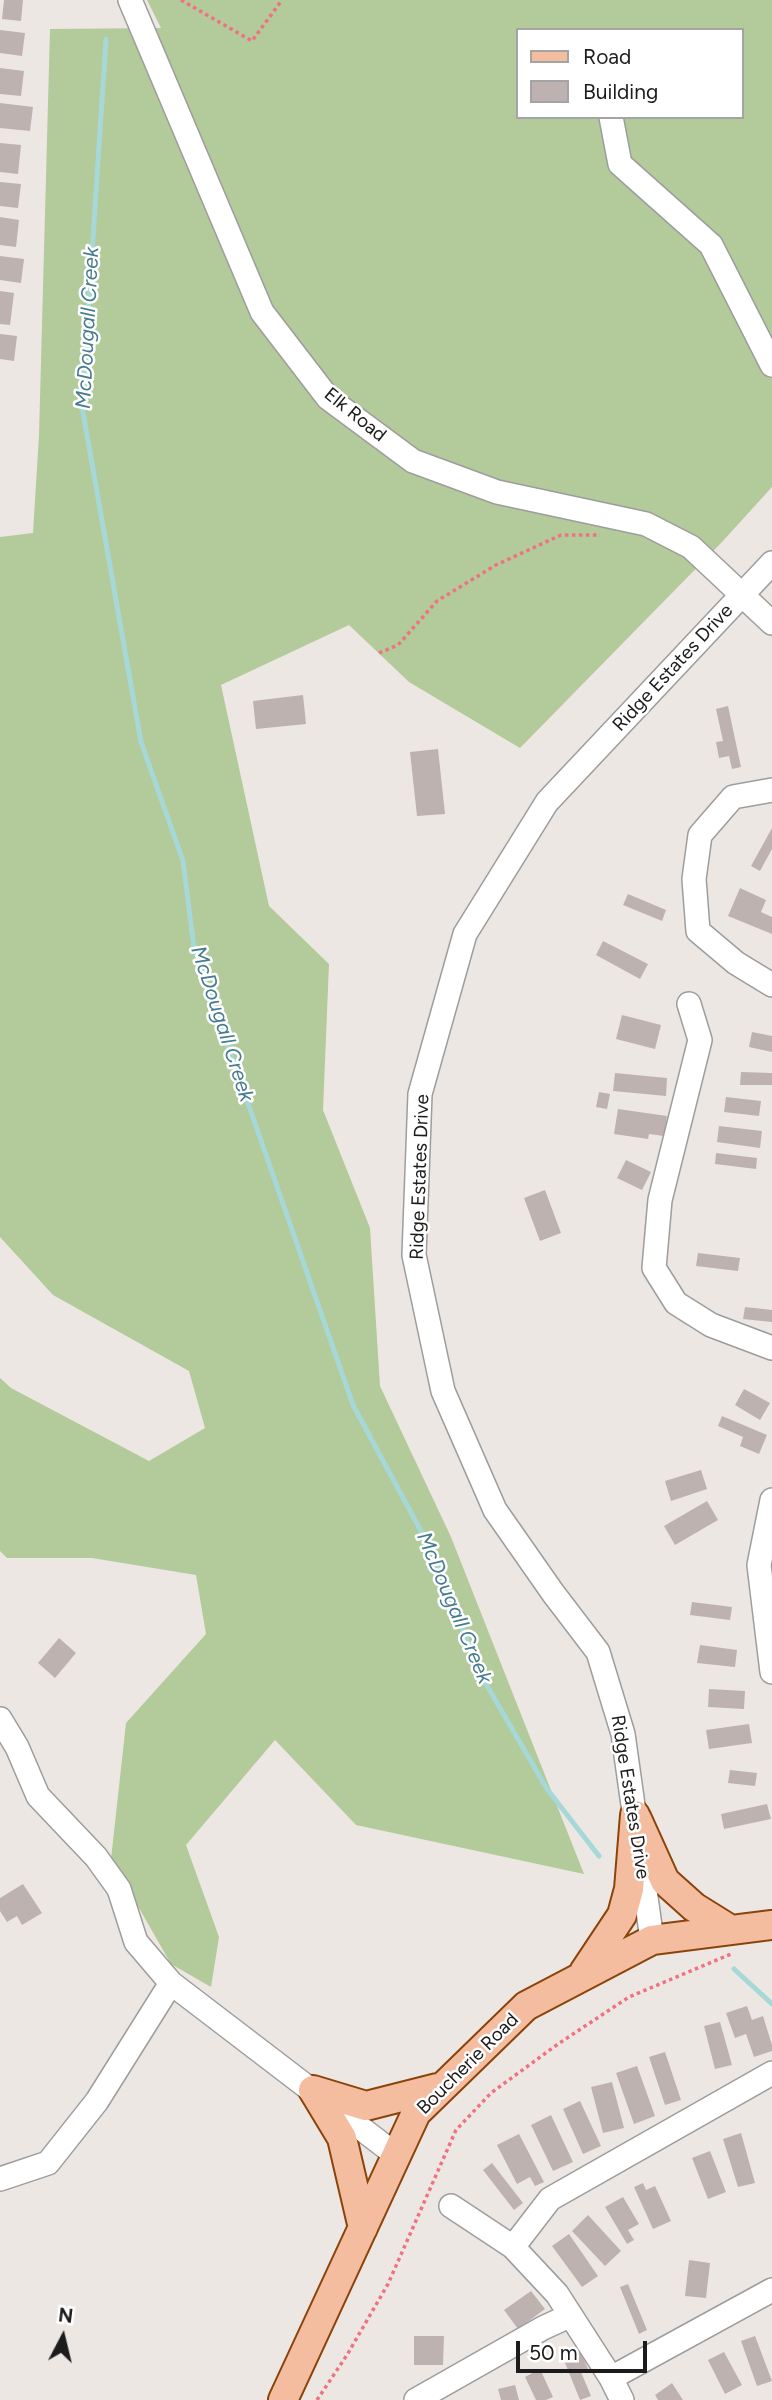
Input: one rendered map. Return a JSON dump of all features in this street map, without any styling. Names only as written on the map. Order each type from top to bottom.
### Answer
[{"type":"main road","points":[[635,1815],[665,1881],[731,1942]]},
{"type":"main road","points":[[580,1978],[622,1915],[629,1889],[635,1815]]},
{"type":"main road","name":"Boucherie Road","points":[[283,2400],[416,2113],[443,2086],[526,2006],[652,1940],[731,1942],[772,1925]]},
{"type":"main road","points":[[313,2090],[366,2106],[443,2086]]},
{"type":"main road","points":[[313,2090],[342,2138],[362,2228]]},
{"type":"street","name":"Elk Road","points":[[130,0],[262,312],[328,398],[413,461],[496,492],[646,524],[691,547],[772,623]]},
{"type":"street","points":[[611,119],[620,164],[711,245],[772,365]]},
{"type":"street","name":"Ridge Estates Drive","points":[[652,1940],[624,1734],[598,1651],[553,1593],[495,1510],[443,1391],[414,1255],[420,1094],[465,934],[547,802],[772,563]]},
{"type":"street","points":[[772,790],[733,797],[700,835],[694,878],[698,931],[736,964],[772,985]]},
{"type":"street","points":[[689,1004],[700,1040],[660,1200],[654,1268],[676,1303],[711,1325],[772,1348]]},
{"type":"street","points":[[772,1500],[759,1565],[772,1672]]},
{"type":"street","points":[[0,1719],[18,1747],[38,1796],[96,1857],[119,1889],[136,1942],[171,1983],[396,2155]]},
{"type":"street","points":[[0,2179],[48,2163],[97,2101],[171,1983]]},
{"type":"street","points":[[513,2247],[550,2199],[772,2073]]},
{"type":"street","points":[[451,2206],[513,2247],[557,2294],[611,2378],[622,2400]]},
{"type":"street","points":[[611,2378],[772,2290]]},
{"type":"street","points":[[416,2400],[569,2316]]},
{"type":"path","points":[[181,0],[251,41],[282,0]]},
{"type":"path","points":[[379,653],[398,645],[437,601],[496,565],[561,535],[600,536],[621,519]]},
{"type":"path","points":[[317,2400],[388,2284],[456,2130],[491,2093],[558,2044],[629,1997],[731,1942]]},
{"type":"green space","points":[[147,0],[772,0],[772,487],[722,542],[520,748],[409,682],[349,625],[221,685],[269,906],[329,964],[323,1110],[370,1228],[380,1386],[451,1537],[584,1874],[356,1825],[275,1740],[186,1845],[219,1937],[211,1987],[171,1964],[111,1859],[126,1723],[206,1634],[196,1575],[92,1558],[7,1558],[0,1551],[0,1378],[11,1388],[149,1461],[205,1428],[189,1371],[53,1295],[0,1237],[0,537],[33,533],[39,435],[50,29],[161,28]]},
{"type":"building","points":[[4,0],[23,0],[21,21],[2,19]]},
{"type":"building","points":[[0,30],[25,33],[22,56],[0,53]]},
{"type":"building","points":[[0,68],[24,71],[21,96],[0,94]]},
{"type":"building","points":[[0,103],[33,107],[30,131],[0,128]]},
{"type":"building","points":[[0,143],[21,145],[18,174],[0,172]]},
{"type":"building","points":[[0,182],[21,184],[18,208],[0,206]]},
{"type":"building","points":[[0,217],[19,220],[16,247],[0,245]]},
{"type":"building","points":[[0,256],[24,259],[21,283],[0,280]]},
{"type":"building","points":[[0,291],[14,293],[10,325],[0,324]]},
{"type":"building","points":[[0,334],[17,336],[14,361],[0,359]]},
{"type":"building","points":[[303,695],[306,724],[256,729],[253,701]]},
{"type":"building","points":[[728,706],[741,767],[732,769],[729,756],[719,758],[716,742],[723,741],[716,709]]},
{"type":"building","points":[[438,749],[445,814],[417,816],[410,752]]},
{"type":"building","points":[[772,828],[772,849],[760,871],[751,866]]},
{"type":"building","points":[[740,888],[766,900],[761,912],[772,917],[772,934],[728,916]]},
{"type":"building","points":[[628,894],[666,910],[662,921],[623,905]]},
{"type":"building","points":[[603,941],[648,964],[640,979],[596,955]]},
{"type":"building","points":[[622,1015],[661,1025],[655,1049],[616,1039]]},
{"type":"building","points":[[752,1032],[772,1036],[772,1052],[749,1047]]},
{"type":"building","points":[[741,1072],[772,1073],[772,1085],[740,1085]]},
{"type":"building","points":[[615,1073],[667,1078],[666,1096],[613,1091]]},
{"type":"building","points":[[599,1092],[610,1094],[607,1109],[596,1107]]},
{"type":"building","points":[[726,1097],[761,1101],[759,1116],[724,1112]]},
{"type":"building","points":[[618,1109],[667,1116],[664,1136],[649,1134],[648,1139],[614,1134]]},
{"type":"building","points":[[719,1126],[762,1131],[760,1148],[717,1142]]},
{"type":"building","points":[[716,1153],[757,1158],[756,1169],[715,1164]]},
{"type":"building","points":[[626,1160],[651,1172],[642,1190],[617,1178]]},
{"type":"building","points":[[545,1190],[561,1233],[540,1241],[524,1198]]},
{"type":"building","points":[[698,1253],[740,1258],[738,1271],[696,1266]]},
{"type":"building","points":[[745,1307],[772,1310],[772,1322],[743,1319]]},
{"type":"building","points":[[744,1389],[770,1403],[760,1420],[735,1405]]},
{"type":"building","points":[[722,1416],[767,1435],[759,1454],[740,1446],[743,1437],[718,1426]]},
{"type":"building","points":[[701,1470],[707,1489],[671,1501],[665,1481]]},
{"type":"building","points":[[707,1501],[718,1520],[675,1545],[664,1526]]},
{"type":"building","points":[[692,1602],[732,1607],[730,1620],[690,1615]]},
{"type":"building","points":[[59,1638],[76,1653],[55,1678],[38,1663]]},
{"type":"building","points":[[700,1645],[737,1650],[735,1667],[697,1663]]},
{"type":"building","points":[[709,1689],[745,1691],[744,1709],[708,1707]]},
{"type":"building","points":[[749,1724],[752,1743],[709,1749],[706,1730]]},
{"type":"building","points":[[730,1770],[757,1773],[755,1786],[728,1783]]},
{"type":"building","points":[[767,1804],[771,1819],[724,1829],[721,1814]]},
{"type":"building","points":[[23,1884],[42,1913],[22,1925],[17,1916],[7,1922],[0,1911],[0,1898]]},
{"type":"building","points":[[747,2006],[752,2020],[763,2016],[772,2045],[772,2051],[754,2057],[746,2034],[735,2038],[726,2013]]},
{"type":"building","points":[[720,2022],[732,2065],[715,2069],[704,2026]]},
{"type":"building","points":[[665,2052],[681,2100],[665,2105],[649,2057]]},
{"type":"building","points":[[637,2066],[655,2116],[634,2124],[616,2073]]},
{"type":"building","points":[[612,2082],[624,2128],[603,2133],[591,2087]]},
{"type":"building","points":[[580,2101],[601,2146],[583,2154],[563,2109]]},
{"type":"building","points":[[551,2115],[573,2162],[553,2171],[531,2125]]},
{"type":"building","points":[[741,2133],[755,2183],[738,2187],[723,2139]]},
{"type":"building","points":[[519,2134],[544,2182],[535,2186],[530,2177],[517,2184],[497,2145]]},
{"type":"building","points":[[710,2151],[726,2192],[708,2199],[692,2158]]},
{"type":"building","points":[[492,2163],[523,2203],[514,2210],[483,2170]]},
{"type":"building","points":[[643,2183],[646,2190],[655,2186],[671,2221],[653,2229],[634,2187]]},
{"type":"building","points":[[623,2197],[639,2224],[628,2230],[634,2240],[627,2244],[605,2207]]},
{"type":"building","points":[[588,2215],[621,2251],[605,2266],[572,2231]]},
{"type":"building","points":[[569,2234],[598,2276],[582,2287],[552,2246]]},
{"type":"building","points":[[689,2260],[710,2263],[706,2298],[685,2296]]},
{"type":"building","points":[[628,2284],[647,2330],[639,2334],[620,2287]]},
{"type":"building","points":[[531,2291],[545,2309],[518,2329],[504,2310]]},
{"type":"building","points":[[414,2336],[444,2336],[443,2365],[414,2365]]},
{"type":"building","points":[[755,2336],[772,2381],[757,2386],[741,2341]]},
{"type":"building","points":[[578,2346],[588,2369],[581,2372],[591,2396],[580,2400],[561,2353]]},
{"type":"building","points":[[724,2352],[742,2385],[725,2394],[708,2360]]},
{"type":"building","points":[[540,2369],[553,2397],[546,2400],[536,2400],[525,2377]]},
{"type":"building","points":[[672,2383],[683,2400],[658,2400],[655,2395]]},
{"type":"building","points":[[515,2385],[519,2400],[501,2400],[498,2389]]},
{"type":"waterway","name":"McDougall Creek","points":[[106,39],[82,407],[141,742],[183,861],[194,948],[353,1405],[436,1559],[479,1672],[547,1789],[599,1856]]},
{"type":"waterway","name":"McDougall Creek","points":[[734,1969],[772,2004]]}]
